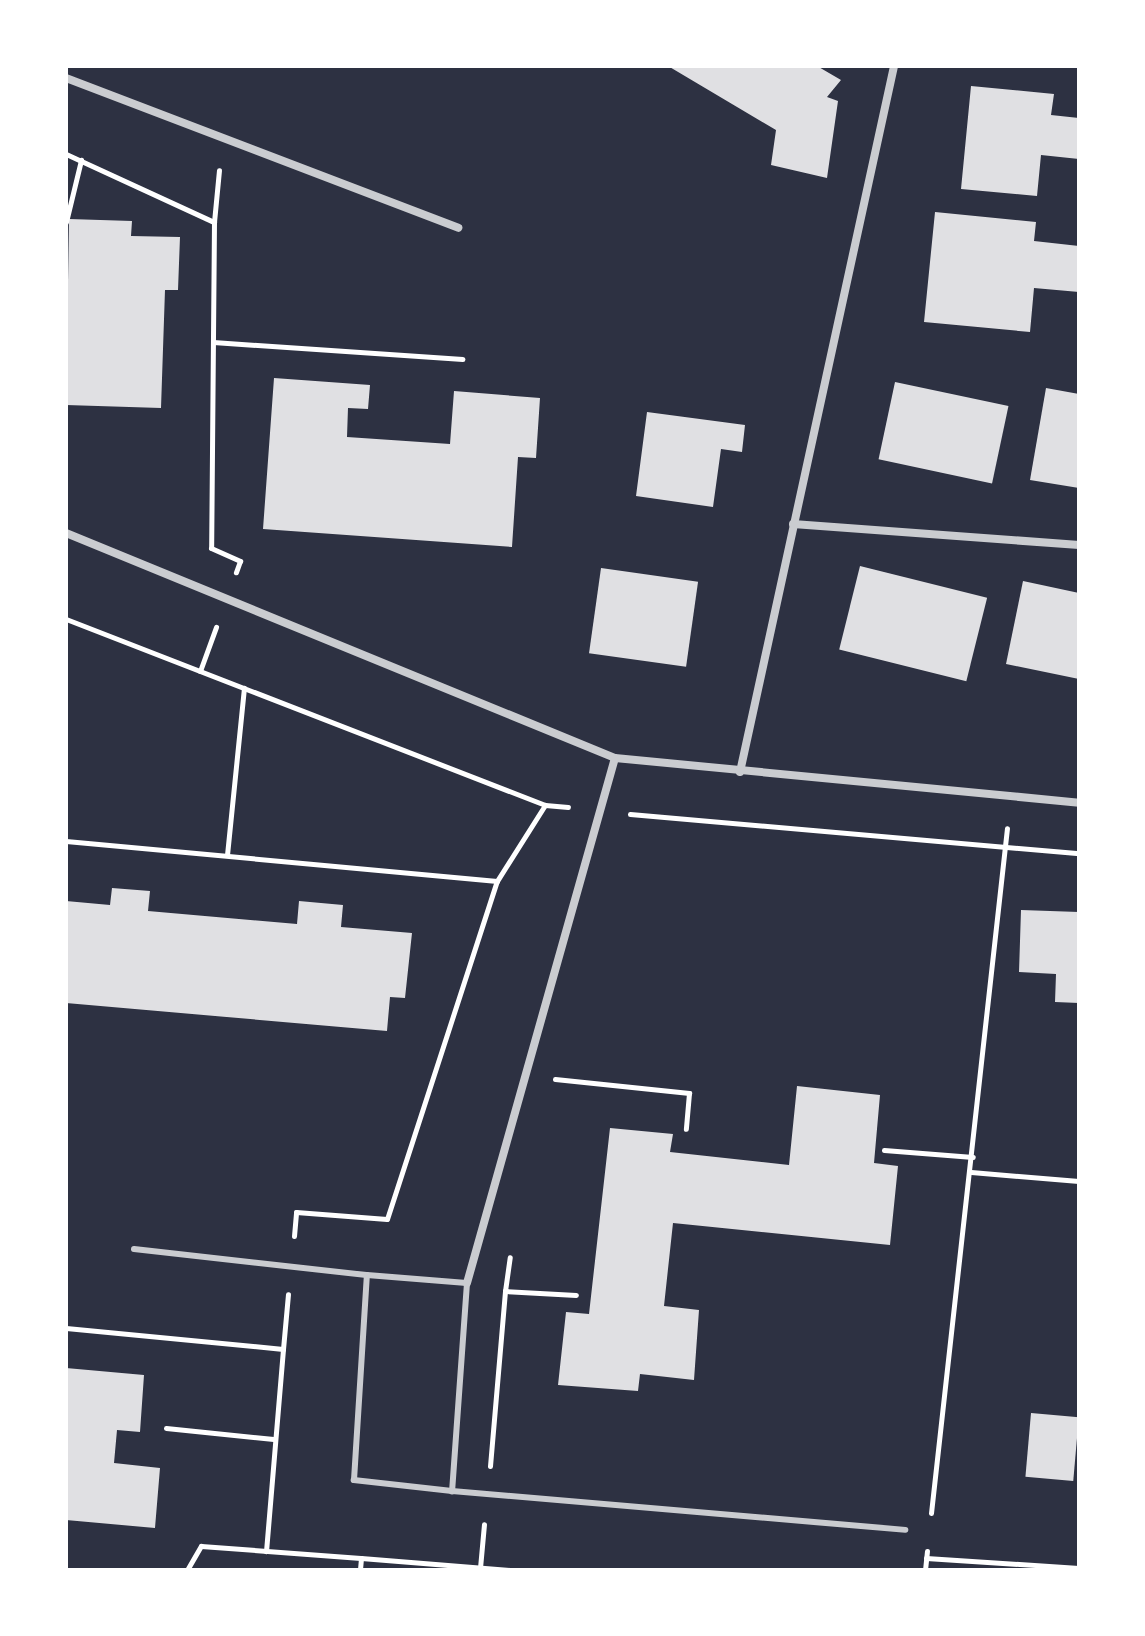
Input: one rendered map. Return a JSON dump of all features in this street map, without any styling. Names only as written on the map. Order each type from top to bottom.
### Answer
[{"type":"street","points":[[740,772],[894,66]]},
{"type":"street","points":[[66,78],[458,228]]},
{"type":"street","points":[[793,524],[1079,545]]},
{"type":"street","points":[[66,533],[615,758],[1010,799],[1079,803]]},
{"type":"street","points":[[467,1283],[615,758]]},
{"type":"lane","points":[[134,1249],[467,1283],[452,1491]]},
{"type":"lane","points":[[367,1275],[354,1480],[905,1530]]},
{"type":"path","points":[[200,671],[240,561],[211,548],[214,222],[222,138]]},
{"type":"path","points":[[66,154],[214,222]]},
{"type":"path","points":[[66,222],[81,160]]},
{"type":"path","points":[[213,342],[462,359]]},
{"type":"path","points":[[66,619],[545,805],[1079,853]]},
{"type":"path","points":[[227,855],[244,688]]},
{"type":"path","points":[[930,1527],[1010,799]]},
{"type":"path","points":[[266,1551],[273,1439],[296,1212],[387,1219],[497,881],[545,805]]},
{"type":"path","points":[[66,841],[497,881]]},
{"type":"path","points":[[546,1078],[689,1093],[686,1129]]},
{"type":"path","points":[[884,1150],[973,1157]]},
{"type":"path","points":[[971,1172],[1079,1181]]},
{"type":"path","points":[[480,1568],[505,1291],[576,1295]]},
{"type":"path","points":[[66,1328],[283,1349]]},
{"type":"path","points":[[166,1428],[273,1439]]},
{"type":"path","points":[[925,1570],[928,1542]]},
{"type":"path","points":[[187,1570],[201,1546],[510,1570]]},
{"type":"path","points":[[360,1570],[361,1558]]},
{"type":"path","points":[[926,1558],[1079,1568]]},
{"type":"building","points":[[668,66],[817,66],[841,80],[827,97],[838,101],[827,178],[771,165],[776,130]]},
{"type":"building","points":[[971,86],[1054,94],[1051,115],[1079,118],[1079,159],[1041,155],[1037,196],[961,189]]},
{"type":"building","points":[[935,212],[1036,222],[1034,241],[1079,246],[1079,292],[1034,288],[1030,332],[924,322]]},
{"type":"building","points":[[69,219],[132,221],[131,236],[180,237],[178,290],[165,290],[161,408],[66,405]]},
{"type":"building","points":[[274,378],[370,385],[368,409],[348,408],[347,437],[450,444],[454,391],[540,398],[536,458],[518,457],[512,547],[263,529]]},
{"type":"building","points":[[895,382],[1008,406],[992,483],[879,459]]},
{"type":"building","points":[[1046,388],[1079,394],[1079,488],[1030,480]]},
{"type":"building","points":[[647,412],[745,425],[742,452],[721,449],[713,507],[636,496]]},
{"type":"building","points":[[860,566],[987,598],[966,681],[839,649]]},
{"type":"building","points":[[601,568],[698,582],[686,667],[589,653]]},
{"type":"building","points":[[1023,581],[1079,593],[1079,679],[1006,664]]},
{"type":"building","points":[[112,888],[150,891],[148,911],[297,924],[299,901],[343,905],[341,927],[412,933],[405,998],[390,997],[387,1031],[66,1003],[66,901],[110,905]]},
{"type":"building","points":[[1021,910],[1079,912],[1079,1003],[1055,1002],[1056,974],[1019,972]]},
{"type":"building","points":[[797,1086],[880,1095],[874,1163],[898,1166],[890,1245],[673,1223],[664,1306],[699,1310],[694,1380],[640,1374],[638,1391],[558,1385],[566,1312],[589,1314],[610,1128],[673,1134],[670,1152],[789,1165]]},
{"type":"building","points":[[66,1368],[144,1375],[140,1432],[117,1430],[114,1463],[160,1468],[155,1528],[66,1520]]},
{"type":"building","points":[[1031,1413],[1079,1417],[1073,1481],[1025,1477]]}]
